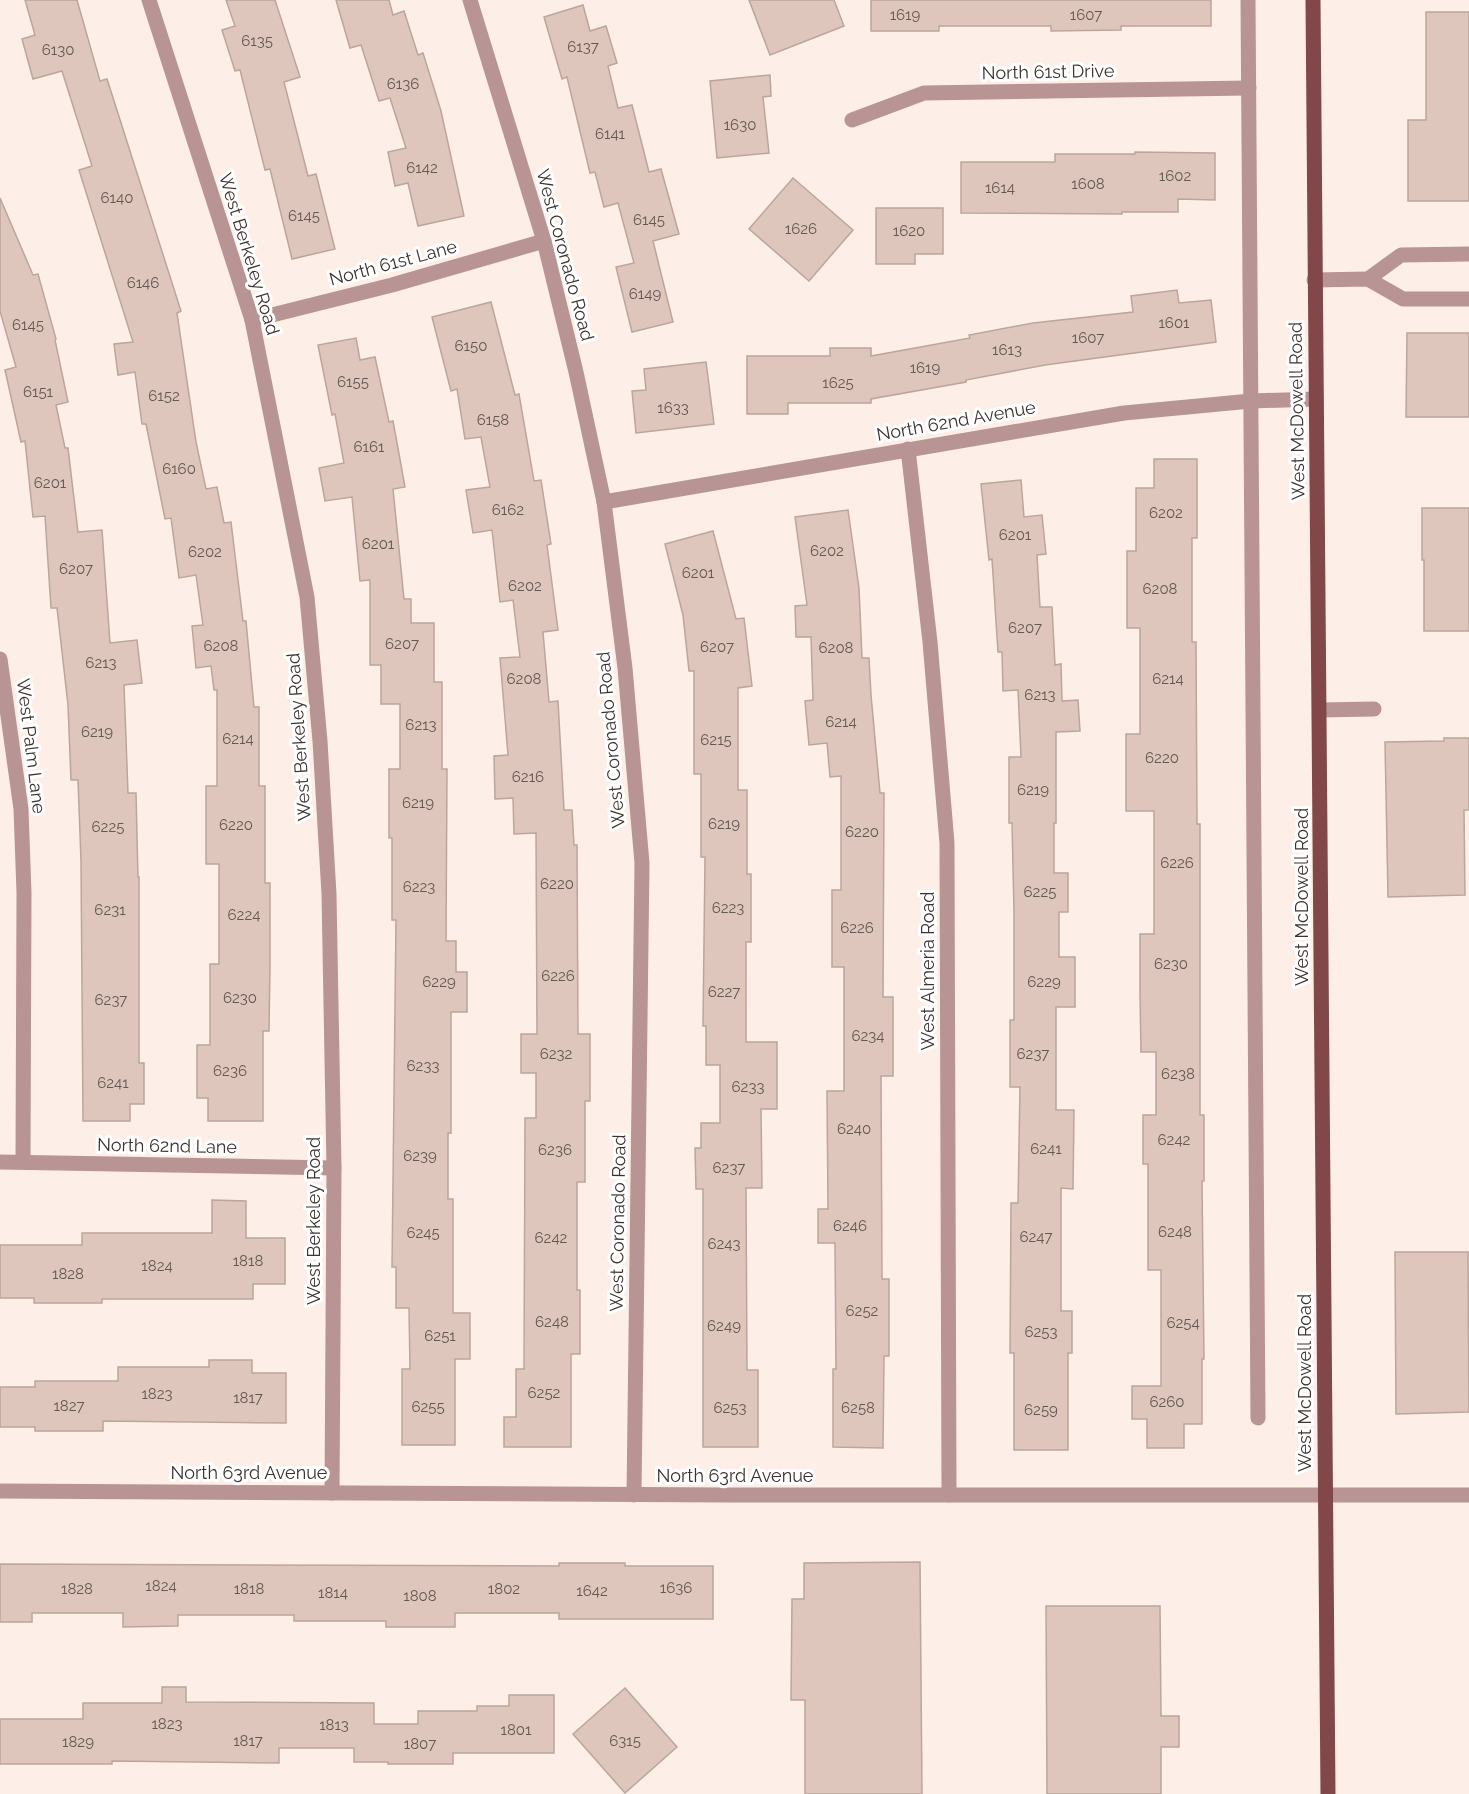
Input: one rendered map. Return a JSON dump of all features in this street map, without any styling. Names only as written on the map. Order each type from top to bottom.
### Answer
[{"type":"main road","name":"West McDowell Road","points":[[1313,0],[1328,1794]]},
{"type":"street","name":"West Berkeley Road","points":[[149,0],[252,320],[307,597],[320,741],[329,894],[334,1168],[332,1493]]},
{"type":"street","name":"West Coronado Road","points":[[470,0],[544,241],[604,502],[625,668],[642,863],[634,1495]]},
{"type":"street","points":[[1248,0],[1258,1418]]},
{"type":"street","name":"North 61st Drive","points":[[852,120],[924,93],[1249,88]]},
{"type":"street","name":"North 61st Lane","points":[[252,320],[392,285],[544,241]]},
{"type":"street","points":[[1368,279],[1401,255],[1469,254]]},
{"type":"street","points":[[1314,280],[1368,279],[1403,299],[1469,299]]},
{"type":"street","name":"North 62nd Avenue","points":[[604,502],[1124,413],[1251,401],[1316,399]]},
{"type":"street","name":"West Almeria Road","points":[[908,449],[930,642],[947,843],[949,1495]]},
{"type":"street","name":"West Palm Lane","points":[[0,659],[21,809],[24,892],[23,1162]]},
{"type":"street","points":[[1320,710],[1374,709]]},
{"type":"street","name":"North 62nd Lane","points":[[0,1162],[334,1168]]},
{"type":"street","name":"North 63rd Avenue","points":[[0,1491],[634,1495],[1469,1495]]},
{"type":"building","points":[[25,0],[77,0],[100,81],[107,79],[181,311],[177,313],[196,442],[206,489],[217,487],[224,523],[231,522],[243,621],[246,621],[254,707],[259,707],[259,786],[265,786],[265,883],[270,883],[270,965],[269,1031],[263,1031],[263,1121],[208,1121],[208,1098],[197,1098],[197,1045],[210,1045],[210,964],[219,964],[219,864],[206,864],[206,786],[217,786],[217,690],[214,690],[211,666],[196,668],[192,626],[203,625],[196,575],[179,578],[171,518],[165,519],[146,424],[142,424],[135,372],[118,375],[114,344],[133,342],[79,170],[92,166],[62,71],[33,79],[22,39],[35,35]]},
{"type":"building","points":[[226,0],[275,0],[300,77],[284,82],[308,176],[316,174],[335,249],[292,259],[270,169],[265,170],[240,70],[235,71],[222,30],[235,26]]},
{"type":"building","points":[[336,0],[389,0],[393,15],[404,11],[418,55],[423,53],[441,111],[464,216],[418,226],[408,183],[395,186],[388,152],[406,148],[390,98],[379,101],[361,45],[350,48]]},
{"type":"building","points":[[749,0],[834,0],[844,26],[770,55]]},
{"type":"building","points":[[871,0],[1211,0],[1211,26],[1121,26],[1121,30],[1051,31],[1051,26],[939,26],[939,31],[871,31]]},
{"type":"building","points":[[583,5],[590,31],[606,26],[617,63],[608,66],[618,108],[632,105],[649,172],[661,169],[679,234],[653,241],[673,322],[632,332],[616,267],[634,263],[618,203],[604,207],[595,172],[590,173],[567,77],[562,79],[544,17]]},
{"type":"building","points":[[1426,12],[1469,12],[1469,201],[1408,201],[1408,120],[1426,120]]},
{"type":"building","points":[[770,75],[771,96],[763,97],[769,153],[717,158],[710,81]]},
{"type":"building","points":[[1135,152],[1215,153],[1215,200],[1178,199],[1178,212],[961,213],[961,162],[1055,162],[1055,154],[1135,154]]},
{"type":"building","points":[[793,178],[853,230],[809,281],[749,229]]},
{"type":"building","points":[[0,198],[33,275],[38,274],[56,339],[68,402],[56,405],[65,448],[68,448],[78,532],[102,530],[110,643],[137,640],[142,683],[124,685],[128,793],[136,793],[139,877],[139,1063],[144,1063],[144,1104],[130,1104],[130,1121],[83,1121],[81,861],[78,780],[71,780],[68,705],[57,608],[51,608],[45,516],[33,517],[25,441],[21,442],[5,370],[16,367],[0,311]]},
{"type":"building","points":[[876,208],[943,208],[943,254],[915,254],[915,264],[876,264]]},
{"type":"building","points":[[1177,290],[1179,303],[1211,300],[1216,342],[1045,365],[871,399],[871,403],[788,403],[788,414],[747,414],[747,356],[830,356],[830,348],[871,348],[871,356],[970,338],[969,335],[1033,323],[1133,312],[1131,296]]},
{"type":"building","points":[[491,302],[515,395],[519,394],[534,481],[541,480],[551,544],[547,545],[558,630],[543,632],[549,702],[558,701],[564,810],[572,810],[574,845],[577,845],[578,1034],[590,1034],[590,1101],[585,1101],[585,1182],[577,1182],[577,1290],[580,1290],[580,1354],[571,1354],[571,1447],[504,1447],[504,1417],[516,1417],[516,1369],[524,1369],[525,1118],[536,1118],[536,1073],[521,1073],[521,1034],[537,1034],[536,833],[514,834],[513,798],[495,799],[494,756],[508,755],[500,658],[520,657],[513,600],[500,602],[492,530],[473,533],[466,490],[490,487],[481,437],[465,439],[457,389],[451,391],[432,317]]},
{"type":"building","points":[[1407,333],[1469,333],[1469,417],[1406,417]]},
{"type":"building","points":[[356,338],[360,360],[375,357],[389,422],[393,421],[405,487],[393,489],[404,599],[411,599],[411,623],[434,623],[434,682],[442,682],[442,769],[447,769],[446,941],[456,941],[456,972],[467,972],[467,1012],[451,1012],[451,1133],[448,1133],[448,1199],[453,1199],[453,1313],[470,1313],[470,1359],[455,1359],[455,1445],[402,1445],[402,1369],[410,1369],[409,1308],[396,1308],[396,1267],[392,1267],[396,920],[392,920],[392,838],[389,838],[389,769],[400,769],[400,704],[381,704],[381,665],[370,665],[370,580],[360,581],[352,497],[325,501],[319,468],[344,463],[318,345]]},
{"type":"building","points":[[706,362],[714,424],[636,433],[632,391],[646,390],[644,369]]},
{"type":"building","points":[[1154,459],[1197,459],[1197,538],[1192,538],[1192,642],[1196,642],[1197,824],[1200,824],[1200,1115],[1204,1115],[1204,1181],[1202,1181],[1204,1359],[1202,1359],[1202,1424],[1184,1424],[1184,1448],[1147,1448],[1147,1419],[1132,1419],[1132,1386],[1161,1386],[1161,1270],[1148,1270],[1148,1164],[1143,1164],[1143,1115],[1156,1115],[1156,1052],[1141,1052],[1140,993],[1140,934],[1154,934],[1154,811],[1126,811],[1126,734],[1140,734],[1140,628],[1127,628],[1127,551],[1136,551],[1136,488],[1154,488]]},
{"type":"building","points":[[1021,480],[1024,517],[1042,515],[1046,554],[1037,555],[1040,607],[1052,607],[1055,665],[1061,664],[1062,701],[1078,700],[1080,731],[1056,732],[1056,823],[1054,823],[1054,873],[1068,873],[1068,912],[1059,912],[1059,957],[1075,957],[1075,1007],[1056,1007],[1056,1110],[1074,1110],[1073,1189],[1061,1188],[1061,1311],[1072,1311],[1072,1353],[1068,1353],[1068,1450],[1014,1450],[1014,1353],[1010,1353],[1011,1203],[1018,1203],[1020,1087],[1010,1087],[1010,1020],[1014,1020],[1014,912],[1012,823],[1009,823],[1009,757],[1021,757],[1018,690],[1003,691],[1002,652],[998,652],[992,559],[989,560],[981,484]]},
{"type":"building","points":[[1422,508],[1469,508],[1469,631],[1424,631]]},
{"type":"building","points":[[848,510],[859,588],[862,658],[869,658],[880,793],[884,793],[883,997],[893,997],[893,1076],[881,1076],[882,1279],[889,1279],[889,1356],[884,1356],[883,1448],[833,1447],[833,1369],[836,1369],[835,1243],[818,1243],[818,1209],[828,1209],[827,1091],[844,1091],[844,967],[832,967],[832,890],[841,890],[841,776],[830,777],[827,743],[809,745],[805,701],[813,700],[811,637],[796,637],[795,606],[807,605],[795,517]]},
{"type":"building","points":[[713,531],[736,619],[744,618],[752,686],[738,688],[738,790],[747,790],[747,874],[751,874],[751,942],[746,942],[746,1042],[777,1042],[777,1109],[761,1109],[762,1188],[746,1188],[747,1370],[758,1370],[758,1447],[703,1447],[703,1189],[696,1189],[695,1148],[701,1148],[701,1123],[720,1123],[720,1065],[706,1065],[706,1026],[703,1026],[705,857],[701,857],[701,774],[694,774],[694,671],[689,671],[683,615],[665,544]]},
{"type":"building","points":[[1444,738],[1469,738],[1469,810],[1464,810],[1465,895],[1388,897],[1385,742],[1444,741]]},
{"type":"building","points":[[212,1200],[246,1201],[246,1238],[285,1238],[285,1284],[253,1284],[253,1299],[102,1299],[102,1303],[34,1303],[34,1298],[0,1298],[0,1245],[82,1245],[82,1233],[212,1233]]},
{"type":"building","points":[[1395,1252],[1468,1252],[1469,1412],[1396,1414]]},
{"type":"building","points":[[209,1360],[252,1360],[252,1373],[286,1373],[286,1423],[103,1421],[103,1431],[35,1431],[35,1427],[0,1427],[0,1387],[35,1387],[35,1381],[118,1381],[118,1367],[209,1367]]},
{"type":"building","points":[[920,1562],[922,1794],[805,1794],[805,1700],[791,1700],[792,1599],[804,1599],[804,1563]]},
{"type":"building","points":[[559,1563],[713,1566],[713,1619],[559,1619],[559,1613],[455,1613],[455,1627],[386,1627],[386,1621],[294,1621],[294,1615],[178,1615],[178,1626],[123,1627],[123,1613],[32,1613],[32,1622],[0,1622],[0,1564],[559,1566]]},
{"type":"building","points":[[1046,1606],[1160,1606],[1161,1716],[1179,1716],[1179,1747],[1161,1747],[1161,1794],[1047,1794]]},
{"type":"building","points":[[162,1687],[186,1687],[186,1702],[374,1703],[374,1724],[418,1724],[418,1711],[477,1711],[477,1706],[509,1706],[509,1695],[554,1695],[554,1753],[453,1753],[453,1764],[388,1764],[388,1762],[354,1762],[354,1748],[279,1748],[279,1763],[112,1761],[112,1764],[0,1764],[0,1719],[83,1719],[83,1703],[162,1703]]},
{"type":"building","points":[[625,1688],[677,1747],[625,1793],[573,1734]]}]
